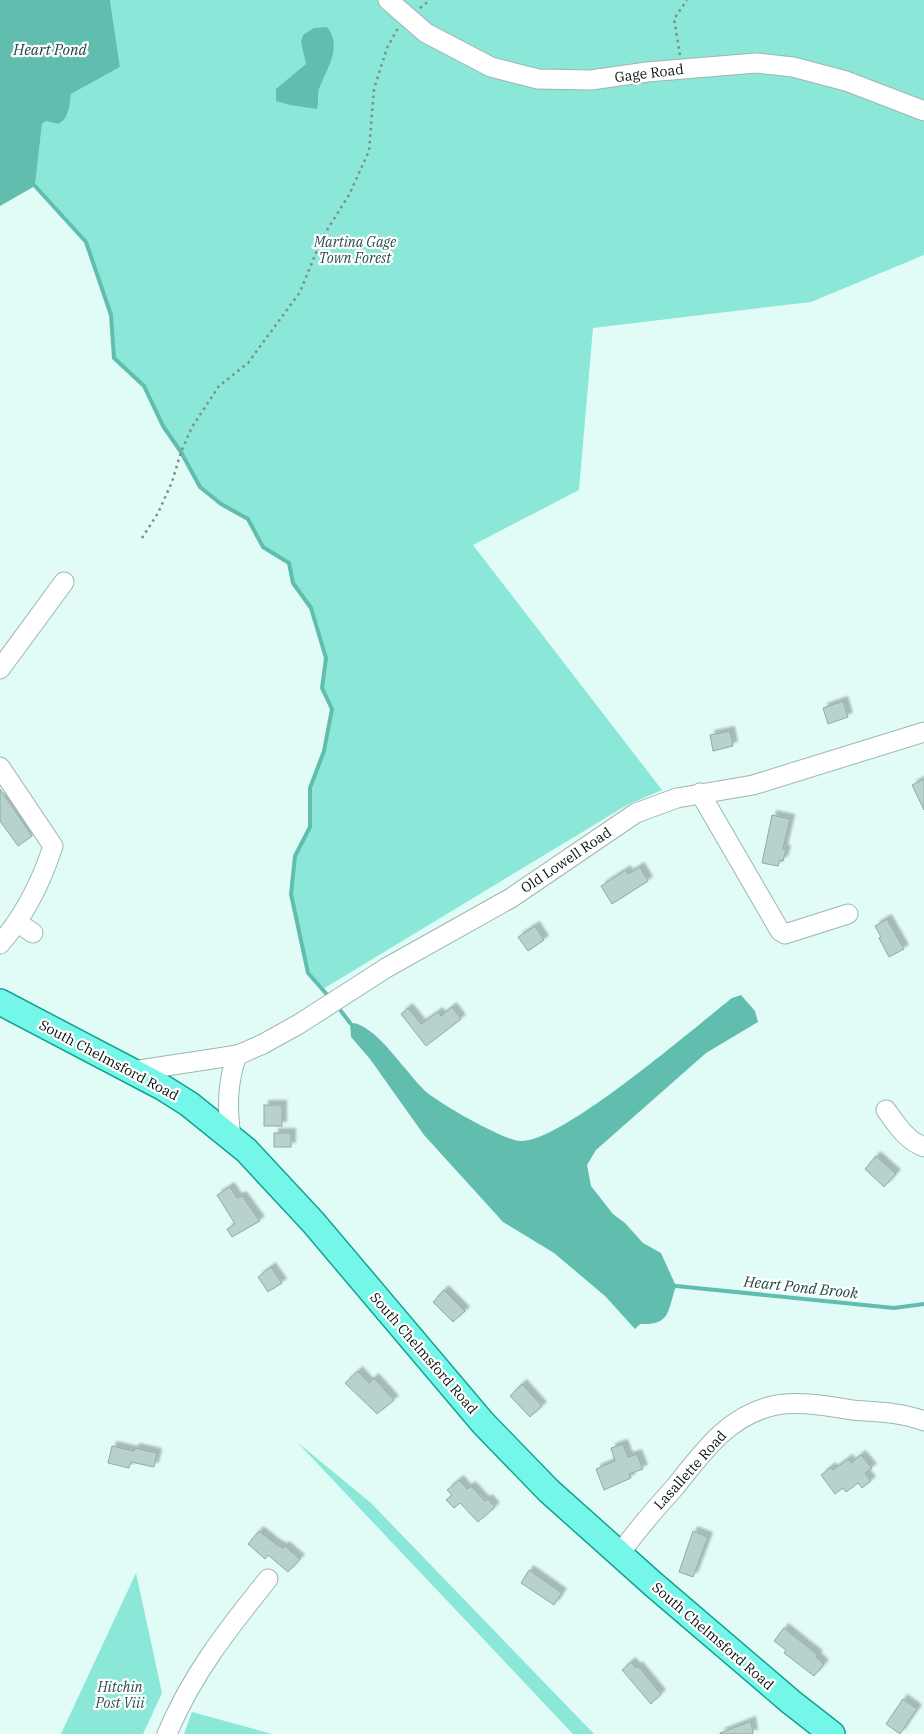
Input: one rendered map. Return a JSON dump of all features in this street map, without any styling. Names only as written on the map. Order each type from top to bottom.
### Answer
[{"type":"main road","name":"South Chelmsford Road","points":[[0,1002],[133,1071],[189,1104],[231,1137],[278,1182],[483,1422],[549,1491],[619,1555],[791,1702],[832,1734]]},
{"type":"street","name":"Gage Road","points":[[388,0],[426,33],[491,67],[538,79],[591,80],[756,62],[793,67],[846,81],[924,112]]},
{"type":"street","points":[[0,670],[64,582]]},
{"type":"street","name":"Old Lowell Road","points":[[133,1071],[237,1056],[299,1024],[386,968],[511,898],[636,813],[677,798],[753,785],[924,732]]},
{"type":"street","points":[[0,767],[53,846],[26,928],[0,944]]},
{"type":"street","points":[[700,793],[780,931],[785,934],[848,914]]},
{"type":"street","points":[[231,1137],[228,1092],[230,1074],[237,1056]]},
{"type":"street","points":[[886,1110],[902,1132],[914,1143],[924,1147]]},
{"type":"street","name":"Lasallette Road","points":[[619,1555],[641,1524],[704,1450],[720,1433],[739,1418],[775,1405],[800,1405],[897,1415],[924,1421]]},
{"type":"street","points":[[167,1734],[181,1700],[215,1645],[268,1579]]},
{"type":"path","points":[[682,69],[674,20],[687,0]]},
{"type":"path","points":[[142,538],[158,513],[172,482],[181,452],[192,427],[219,386],[248,363],[300,292],[322,238],[349,195],[369,151],[374,89],[387,48],[406,15]]},
{"type":"green space","name":"Martina Gage Town Forest","points":[[110,0],[924,0],[924,255],[811,302],[593,328],[579,490],[473,545],[662,790],[627,805],[323,989],[308,973],[291,894],[295,856],[310,827],[310,788],[324,751],[332,709],[322,688],[326,658],[311,608],[293,583],[289,563],[263,547],[248,519],[221,504],[200,487],[181,452],[163,426],[144,386],[114,358],[111,315],[86,242],[35,186],[42,124],[46,121],[58,124],[68,114],[71,94],[120,67]]},
{"type":"green space","points":[[297,1442],[371,1503],[594,1734],[573,1734]]},
{"type":"green space","name":"Hitchin Post Viii","points":[[136,1573],[162,1693],[143,1734],[61,1734]]},
{"type":"green space","points":[[192,1712],[272,1734],[184,1734]]},
{"type":"water","name":"Heart Pond","points":[[0,0],[110,0],[120,67],[71,94],[65,118],[58,124],[46,121],[42,124],[35,186],[0,206]]},
{"type":"water","points":[[327,27],[332,35],[334,50],[319,89],[317,109],[276,101],[276,89],[306,64],[301,42],[303,35],[314,28]]},
{"type":"water","points":[[741,995],[755,1011],[758,1022],[706,1053],[596,1150],[587,1165],[591,1186],[613,1214],[625,1223],[643,1243],[661,1253],[676,1286],[669,1310],[663,1319],[650,1324],[640,1324],[635,1329],[605,1296],[554,1253],[503,1222],[424,1135],[370,1059],[351,1037],[350,1023],[365,1028],[373,1033],[394,1054],[421,1087],[431,1096],[486,1128],[520,1141],[539,1137],[565,1124],[595,1105],[627,1082],[732,998]]},
{"type":"building","points":[[843,701],[848,717],[828,724],[823,708]]},
{"type":"building","points":[[730,731],[733,746],[713,751],[710,735]]},
{"type":"building","points":[[924,779],[924,810],[912,785]]},
{"type":"building","points":[[0,789],[32,836],[18,846],[0,821]]},
{"type":"building","points":[[772,815],[790,819],[783,849],[786,850],[783,861],[780,860],[778,866],[762,863]]},
{"type":"building","points":[[640,867],[648,881],[612,904],[601,886],[626,870],[628,874]]},
{"type":"building","points":[[887,919],[904,949],[889,957],[875,926]]},
{"type":"building","points":[[535,926],[544,940],[528,951],[518,937]]},
{"type":"building","points":[[452,1007],[461,1019],[426,1046],[401,1014],[408,1008],[421,1024],[438,1012],[441,1016]]},
{"type":"building","points":[[264,1105],[282,1105],[282,1126],[264,1126]]},
{"type":"building","points":[[274,1133],[291,1133],[291,1147],[274,1147]]},
{"type":"building","points":[[876,1156],[896,1174],[884,1187],[865,1169]]},
{"type":"building","points":[[230,1187],[237,1198],[242,1196],[260,1221],[232,1237],[227,1229],[235,1224],[217,1195]]},
{"type":"building","points":[[271,1267],[282,1283],[268,1292],[258,1277]]},
{"type":"building","points":[[444,1290],[465,1311],[453,1322],[433,1302]]},
{"type":"building","points":[[358,1371],[369,1383],[374,1378],[394,1400],[377,1414],[345,1383]]},
{"type":"building","points":[[522,1384],[542,1406],[530,1417],[510,1396]]},
{"type":"building","points":[[623,1444],[628,1457],[637,1454],[643,1469],[629,1474],[631,1478],[604,1490],[596,1469],[615,1461],[611,1448]]},
{"type":"building","points":[[112,1446],[134,1451],[135,1448],[157,1453],[154,1467],[131,1462],[129,1468],[108,1463]]},
{"type":"building","points":[[861,1455],[872,1468],[865,1473],[871,1481],[862,1488],[858,1483],[846,1492],[843,1488],[835,1494],[821,1475],[831,1467],[833,1470],[848,1459],[851,1463]]},
{"type":"building","points":[[459,1480],[467,1489],[471,1486],[485,1501],[488,1499],[495,1507],[478,1522],[460,1503],[454,1508],[446,1500],[452,1495],[447,1490]]},
{"type":"building","points":[[259,1531],[277,1545],[283,1548],[285,1546],[300,1559],[288,1572],[268,1555],[265,1559],[248,1544]]},
{"type":"building","points":[[693,1531],[708,1537],[693,1577],[679,1572]]},
{"type":"building","points":[[529,1570],[562,1593],[554,1605],[521,1583]]},
{"type":"building","points":[[784,1628],[818,1655],[816,1657],[824,1664],[814,1676],[784,1653],[786,1650],[774,1641]]},
{"type":"building","points":[[631,1662],[636,1668],[638,1666],[661,1694],[651,1704],[622,1670]]},
{"type":"building","points":[[903,1699],[917,1709],[900,1734],[886,1724]]},
{"type":"building","points":[[751,1721],[753,1734],[720,1734],[720,1733]]},
{"type":"waterway","name":"Heart Pond Brook","points":[[35,186],[86,242],[111,315],[114,358],[144,386],[163,426],[181,452],[200,487],[221,504],[248,519],[263,547],[289,563],[293,583],[311,608],[326,658],[322,688],[332,709],[324,751],[310,788],[310,827],[295,856],[291,894],[308,973],[330,998]]},
{"type":"waterway","name":"Heart Pond Brook","points":[[338,1007],[350,1023]]},
{"type":"waterway","name":"Heart Pond Brook","points":[[676,1286],[894,1308],[924,1304]]}]
